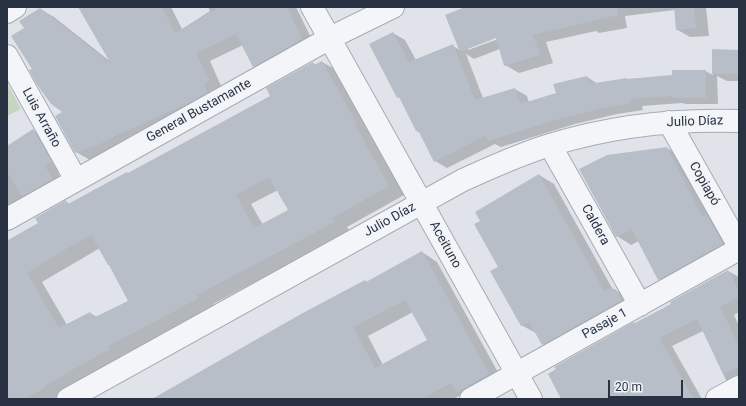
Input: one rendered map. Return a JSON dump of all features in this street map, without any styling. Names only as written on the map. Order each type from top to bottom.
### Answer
[{"type":"street","points":[[7,12],[15,7]]},
{"type":"street","name":"Aceituno","points":[[312,7],[531,399]]},
{"type":"street","name":"General Bustamante","points":[[9,212],[76,180],[330,38],[393,7]]},
{"type":"street","name":"Luis Arraño","points":[[7,56],[76,180]]},
{"type":"street","name":"Julio Díaz","points":[[68,399],[463,180],[506,161],[550,145],[582,136],[614,130],[669,122],[710,120],[739,121]]},
{"type":"street","name":"Copiapó","points":[[669,122],[739,248]]},
{"type":"street","name":"Caldera","points":[[550,145],[640,305]]},
{"type":"street","name":"Pasaje 1","points":[[471,399],[739,248]]},
{"type":"street","points":[[717,399],[739,387]]},
{"type":"green space","points":[[7,83],[21,109],[7,116]]},
{"type":"building","points":[[78,7],[162,7],[175,33],[220,7],[287,7],[302,39],[253,67],[236,34],[196,53],[209,80],[204,85],[208,92],[193,101],[109,139],[110,140],[75,153],[55,116],[62,112],[51,104],[36,83],[29,70],[32,69],[11,36],[24,28],[19,21],[40,8],[111,64]]},
{"type":"building","points":[[465,7],[617,7],[618,15],[533,35],[540,55],[504,66],[496,38],[460,52],[445,15]]},
{"type":"building","points":[[674,7],[694,7],[696,28],[676,30]]},
{"type":"building","points":[[393,32],[409,62],[453,44],[475,100],[515,88],[520,104],[556,93],[553,84],[587,76],[589,84],[627,78],[672,75],[672,70],[706,70],[706,98],[672,98],[672,96],[630,99],[631,103],[562,118],[488,141],[486,135],[434,162],[399,97],[397,98],[369,44]]},
{"type":"building","points":[[712,49],[739,50],[739,74],[712,74]]},
{"type":"building","points":[[322,61],[389,186],[332,218],[335,222],[197,295],[199,298],[108,346],[110,349],[44,386],[45,388],[25,399],[7,399],[7,238],[8,240],[38,223],[35,218],[66,200],[68,204],[270,96],[266,88],[313,62],[314,65]],"holes":[[[269,177],[288,210],[254,228],[236,195]],[[91,235],[128,301],[93,318],[90,312],[59,328],[27,273]]]},
{"type":"building","points":[[33,129],[52,162],[44,165],[53,179],[22,196],[7,171],[7,146]]},
{"type":"building","points":[[667,147],[702,216],[706,214],[723,244],[658,280],[632,230],[616,237],[579,169],[607,155]]},
{"type":"building","points":[[539,174],[604,291],[612,287],[615,292],[617,291],[622,300],[542,345],[529,322],[521,326],[490,271],[498,267],[474,224],[480,221],[475,212]]},
{"type":"building","points":[[422,251],[489,374],[456,392],[451,383],[421,399],[152,399],[301,314],[365,280],[366,282]],"holes":[[[405,300],[427,340],[375,368],[353,327]]]},
{"type":"building","points":[[728,270],[739,291],[739,297],[720,307],[739,346],[739,367],[723,374],[697,319],[659,338],[694,399],[561,399],[548,374],[556,369],[554,367],[634,322],[635,323],[671,304],[670,302]]}]
